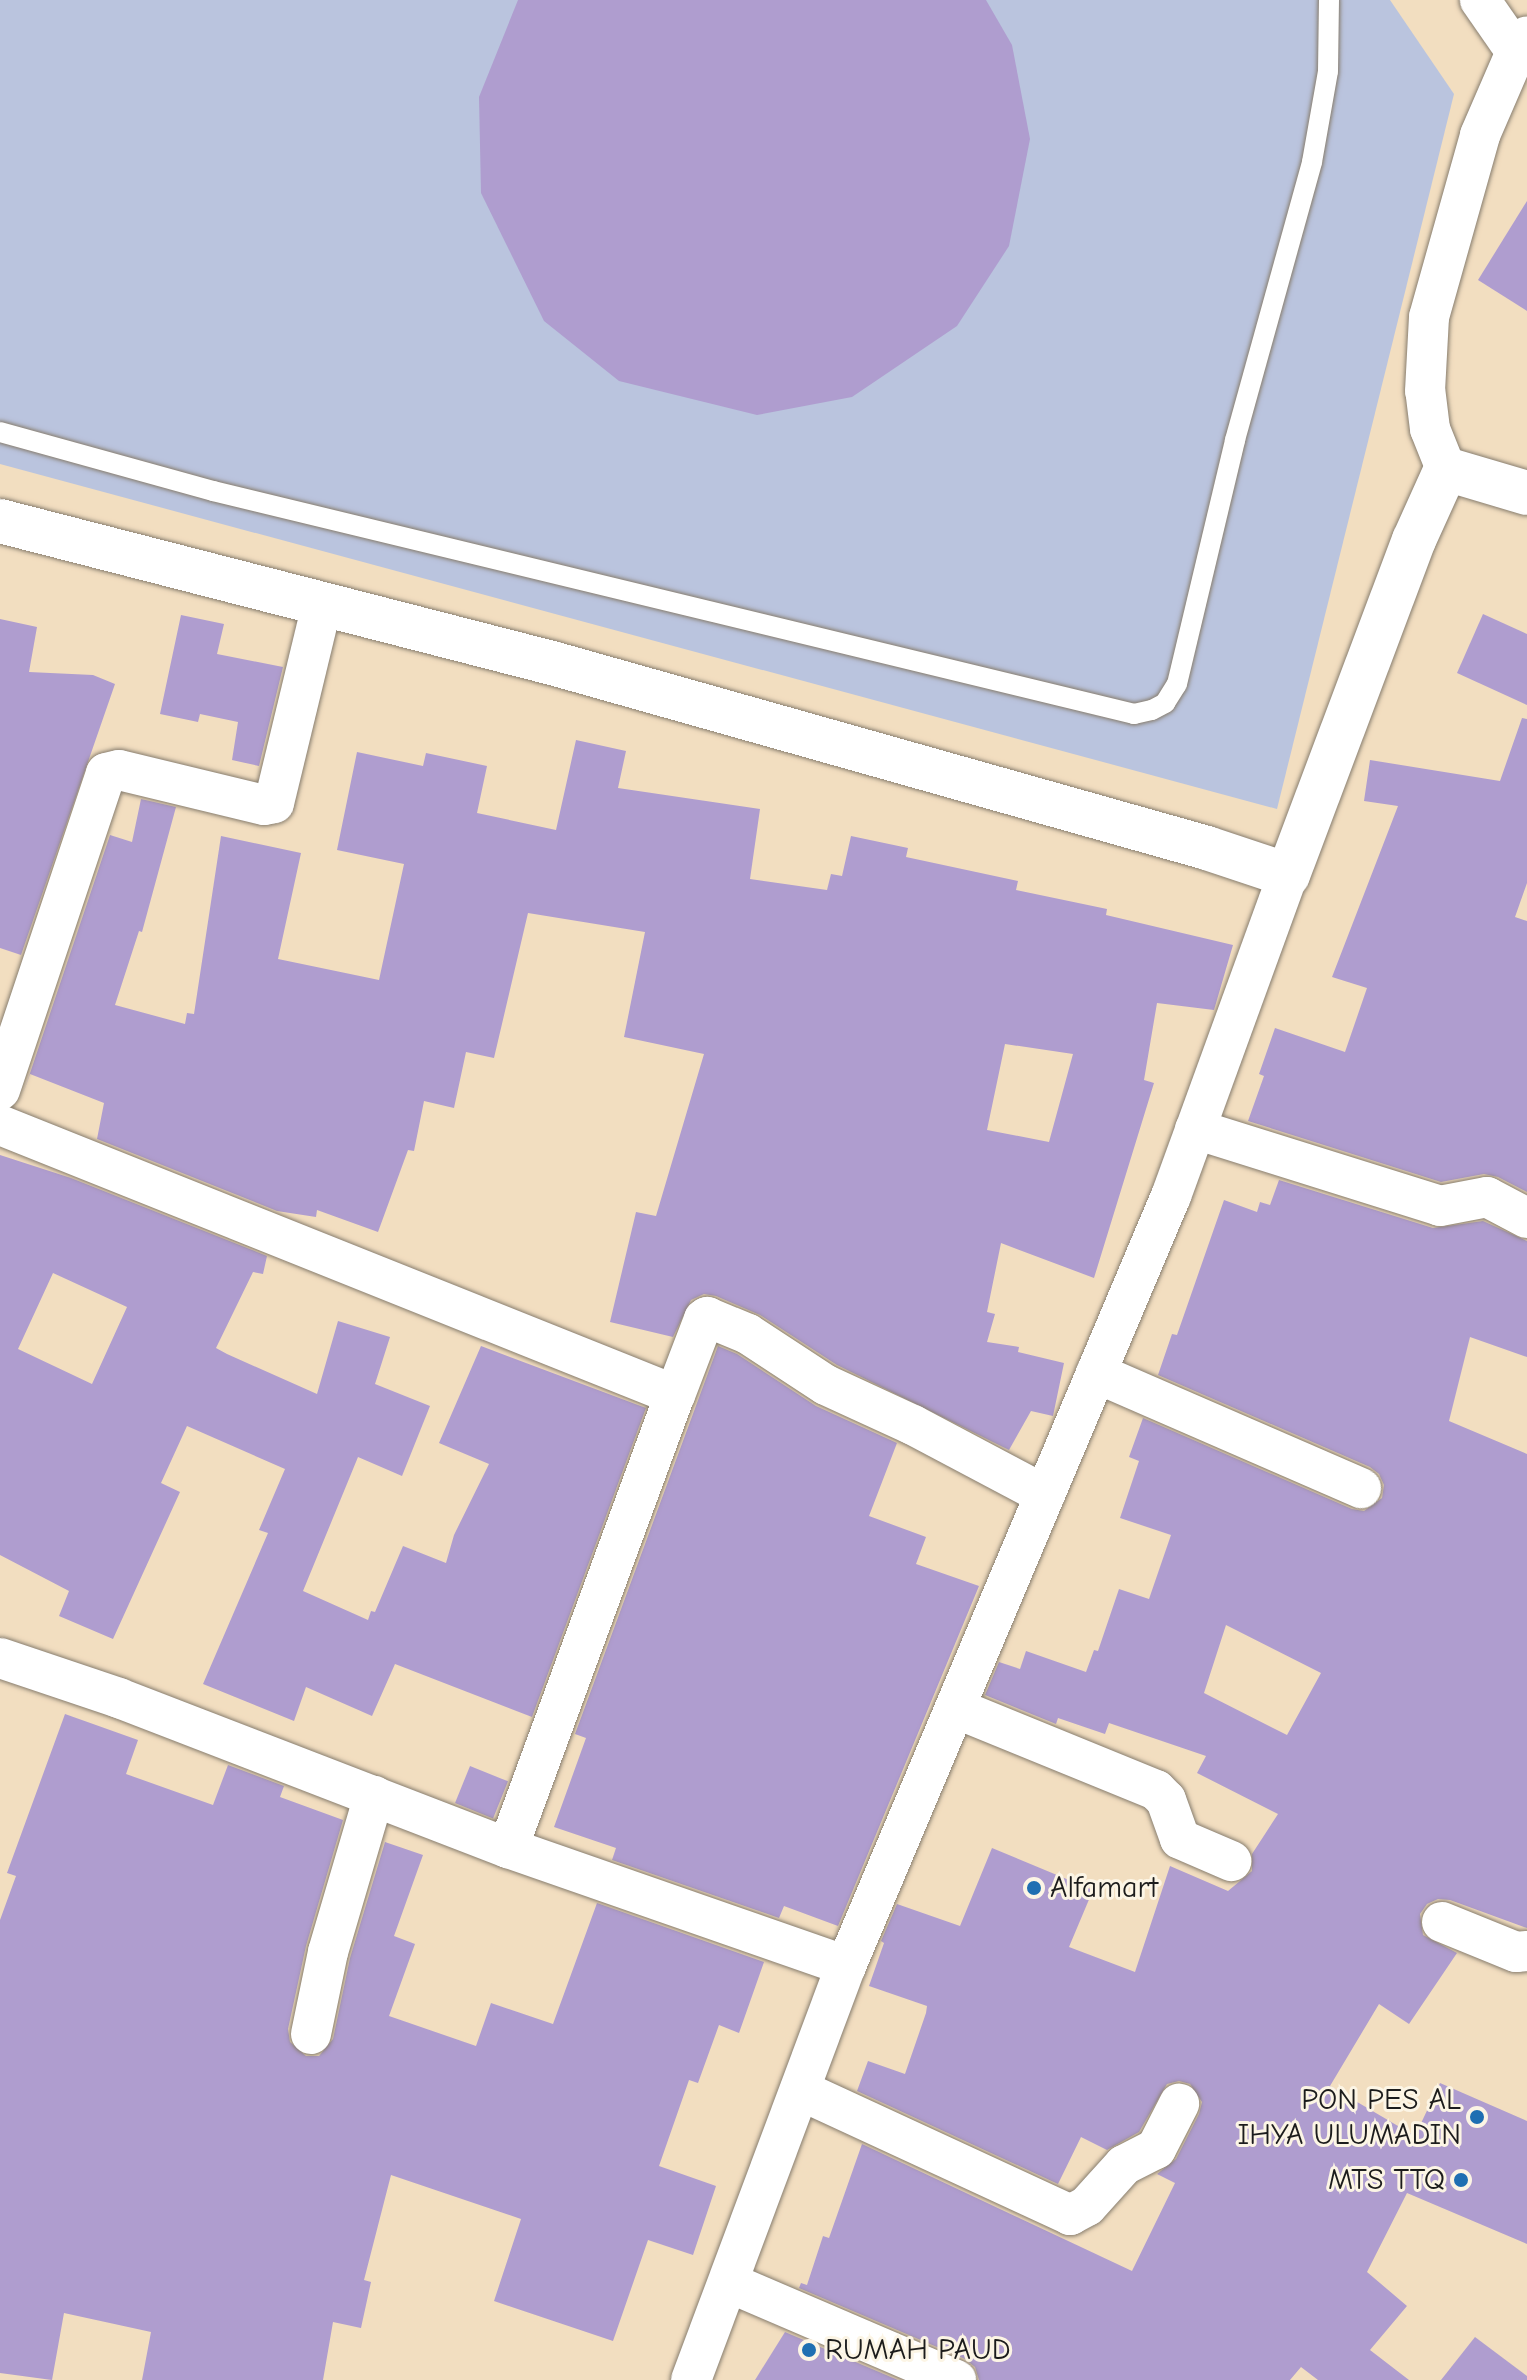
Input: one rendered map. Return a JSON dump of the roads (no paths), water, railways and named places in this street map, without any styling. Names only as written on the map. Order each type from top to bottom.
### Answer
[{"type":"street","points":[[691,2380],[730,2283],[846,1966],[1096,1373],[1195,1129],[1414,540],[1446,469],[1430,429],[1425,391],[1429,317],[1480,135],[1521,44],[1480,0]]},
{"type":"street","points":[[1446,469],[1527,493]]},
{"type":"street","points":[[0,521],[568,667],[1221,852],[1288,875]]},
{"type":"street","points":[[0,1090],[106,773],[119,770],[264,805],[274,803],[322,604]]},
{"type":"street","points":[[0,1125],[675,1395]]},
{"type":"street","points":[[1195,1129],[1440,1206],[1487,1197],[1527,1218]]},
{"type":"street","points":[[508,1848],[675,1395],[707,1317],[748,1334],[826,1385],[913,1425],[1045,1495]]},
{"type":"street","points":[[1096,1373],[1361,1488]]},
{"type":"street","points":[[0,1658],[119,1698],[508,1848],[846,1966]]},
{"type":"street","points":[[955,1708],[1156,1790],[1166,1800],[1180,1839],[1231,1861]]},
{"type":"street","points":[[311,2034],[328,1952],[374,1796]]},
{"type":"street","points":[[1442,1922],[1516,1952],[1527,1951]]},
{"type":"street","points":[[800,2090],[1070,2215],[1087,2206],[1124,2165],[1156,2149],[1179,2104]]},
{"type":"street","points":[[730,2283],[956,2380]]},
{"type":"lane","points":[[0,432],[213,491],[1134,714],[1152,710],[1165,703],[1177,684],[1235,440],[1312,162],[1328,71],[1329,0]]},
{"type":"place","name":"Alfamart","points":[[1034,1888]]},
{"type":"place","name":"PON PES AL IHYA ULUMADIN","points":[[1477,2117]]},
{"type":"place","name":"MTS TTQ","points":[[1461,2180]]},
{"type":"place","name":"RUMAH PAUD","points":[[809,2350]]}]
